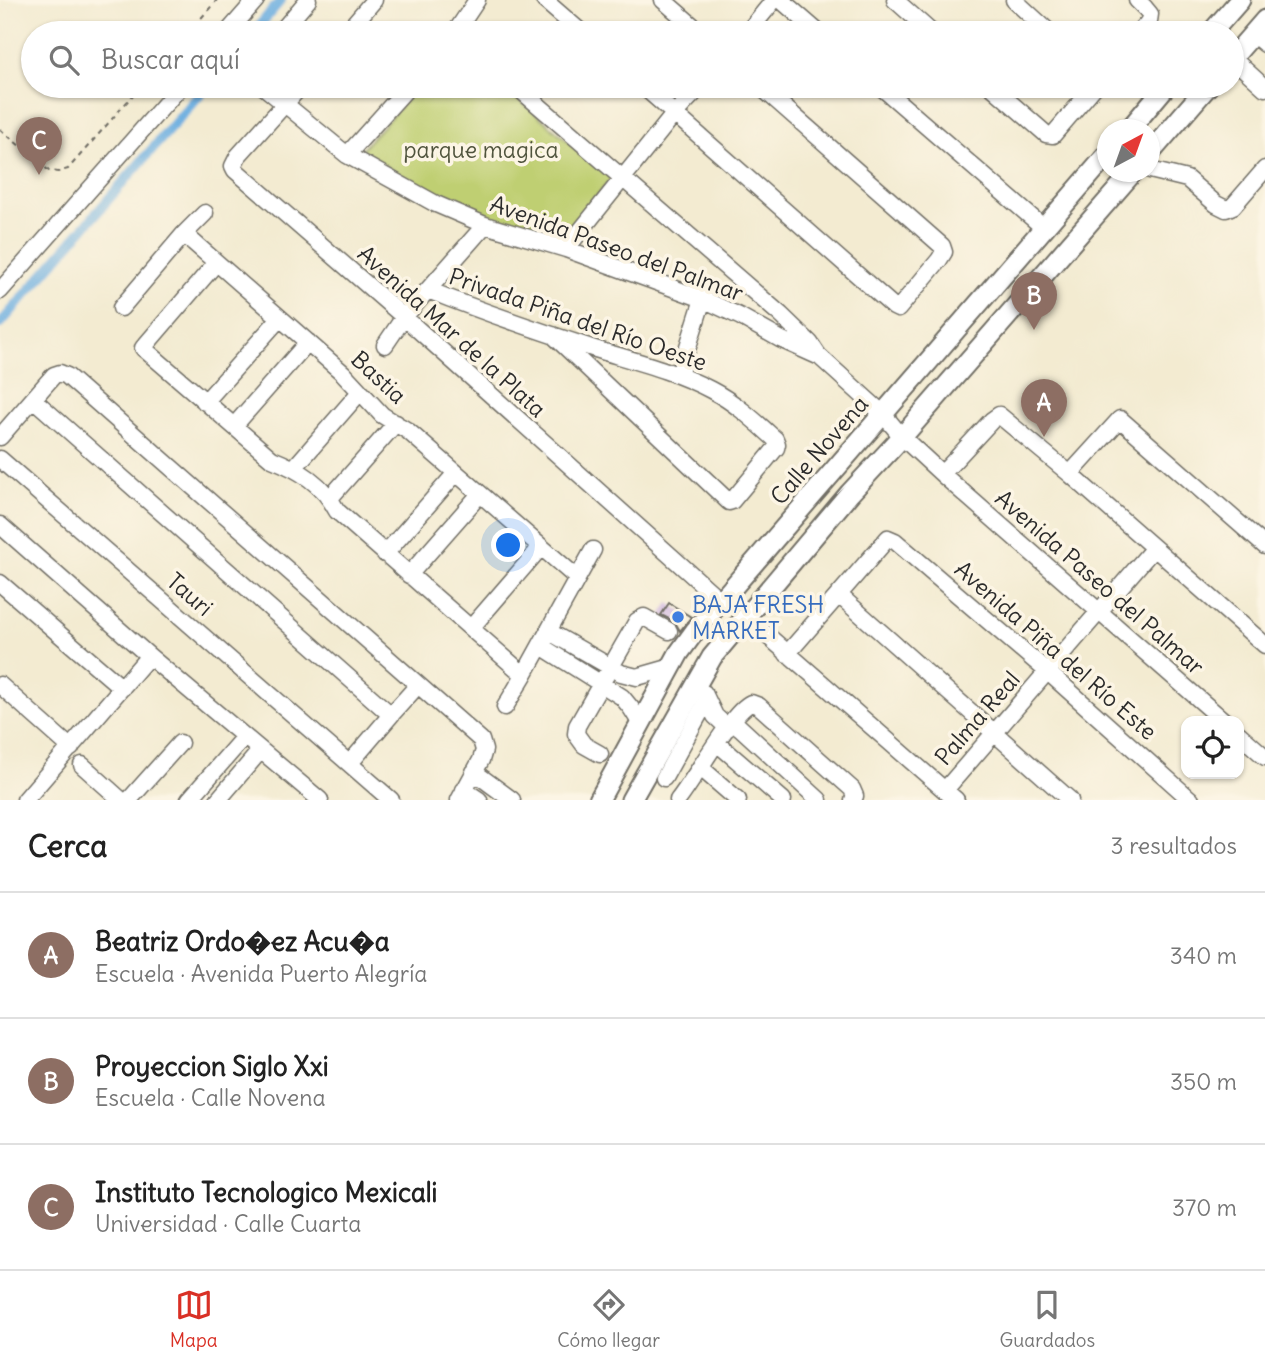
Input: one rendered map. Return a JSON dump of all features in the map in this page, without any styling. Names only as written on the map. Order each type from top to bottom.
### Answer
[{"type":"main road","points":[[1220,21],[1233,2]]},
{"type":"main road","points":[[1244,48],[1261,33]]},
{"type":"main road","points":[[1138,119],[1156,98]]},
{"type":"main road","points":[[1160,141],[1198,98]]},
{"type":"main road","name":"Calle Novena","points":[[599,800],[679,653],[695,631],[1097,167]]},
{"type":"main road","points":[[631,800],[712,657],[850,494],[1124,182]]},
{"type":"street","points":[[238,21],[256,0]]},
{"type":"street","points":[[290,21],[307,0]]},
{"type":"street","points":[[356,21],[374,0]]},
{"type":"street","points":[[463,21],[477,0]]},
{"type":"street","points":[[544,0],[568,21]]},
{"type":"street","points":[[663,0],[687,21]]},
{"type":"street","points":[[757,21],[774,0]]},
{"type":"street","points":[[781,0],[805,21]]},
{"type":"street","points":[[895,0],[919,21]]},
{"type":"street","points":[[1014,0],[1037,21]]},
{"type":"street","points":[[1137,0],[1150,14],[1149,21]]},
{"type":"street","points":[[1244,69],[1265,88]]},
{"type":"street","points":[[0,291],[170,98]]},
{"type":"street","name":"Avenida Paseo del Palmar","points":[[278,98],[347,155],[436,204],[485,225],[566,248],[703,299],[820,358],[883,414],[902,437],[942,474],[1218,716]]},
{"type":"street","name":"Avenida Mar de la Plata","points":[[290,98],[238,156],[233,166],[235,170],[404,317],[721,601]]},
{"type":"street","points":[[347,155],[398,98]]},
{"type":"street","points":[[530,98],[756,293],[810,343],[820,358]]},
{"type":"street","points":[[657,98],[898,309],[939,260],[944,252],[942,246],[774,98]]},
{"type":"street","points":[[566,248],[689,98]]},
{"type":"street","points":[[894,98],[1044,228]]},
{"type":"street","points":[[1005,98],[1046,134],[1053,135],[1085,98]]},
{"type":"street","points":[[1160,172],[1187,179],[1216,204],[1226,208],[1233,206],[1265,169]]},
{"type":"street","points":[[121,308],[205,213]]},
{"type":"street","points":[[385,345],[404,317],[485,225]]},
{"type":"street","name":"Bastia","points":[[184,234],[343,373],[382,415],[408,431],[577,578]]},
{"type":"street","points":[[216,263],[143,348],[272,459],[306,476],[330,498],[337,511],[524,675]]},
{"type":"street","name":"Privada Piña del Río Oeste","points":[[428,290],[553,335],[679,375],[713,391],[743,410],[775,439],[776,448],[729,502],[553,335]]},
{"type":"street","points":[[741,317],[750,316],[756,311],[756,293]]},
{"type":"street","points":[[756,293],[770,328],[780,339]]},
{"type":"street","points":[[679,375],[703,299]]},
{"type":"street","points":[[205,402],[280,318]]},
{"type":"street","points":[[234,426],[308,342]]},
{"type":"street","points":[[0,437],[54,375],[60,373],[67,376],[481,740],[484,750],[481,760],[461,795],[479,800]]},
{"type":"street","points":[[294,468],[360,391]]},
{"type":"street","points":[[33,399],[391,715]]},
{"type":"street","points":[[942,474],[999,415],[1265,645]]},
{"type":"street","points":[[1070,474],[1120,419],[1265,546]]},
{"type":"street","points":[[330,498],[396,423]]},
{"type":"street","name":"Tauri","points":[[0,458],[391,800]]},
{"type":"street","points":[[386,554],[456,473]]},
{"type":"street","points":[[409,576],[480,494]]},
{"type":"street","points":[[0,525],[149,656],[320,800]]},
{"type":"street","name":"Avenida Piña del Río Este","points":[[839,594],[888,538],[895,541],[1048,672],[1191,800]]},
{"type":"street","points":[[471,628],[541,547]]},
{"type":"street","name":"Palma Real","points":[[950,795],[994,733],[1153,549]]},
{"type":"street","points":[[505,707],[593,550]]},
{"type":"street","points":[[0,583],[122,688]]},
{"type":"street","points":[[787,654],[839,594],[1070,800]]},
{"type":"street","points":[[745,616],[950,795]]},
{"type":"street","points":[[600,754],[584,745],[576,734],[577,726],[601,683],[637,621],[644,617],[669,631]]},
{"type":"street","points":[[544,639],[636,677],[672,667]]},
{"type":"street","points":[[544,639],[622,697],[641,724]]},
{"type":"street","points":[[25,800],[149,656]]},
{"type":"street","points":[[698,681],[715,716],[730,725],[820,800]]},
{"type":"street","points":[[0,685],[71,748]]},
{"type":"street","points":[[350,763],[418,685]]},
{"type":"street","points":[[664,778],[707,700]]},
{"type":"street","points":[[686,794],[717,743],[744,706],[751,703],[759,706],[852,789],[855,796],[853,800]]},
{"type":"street","points":[[189,800],[244,737]]},
{"type":"street","points":[[1244,737],[1263,750]]},
{"type":"street","points":[[129,800],[180,743]]},
{"type":"street","points":[[717,743],[783,800]]},
{"type":"street","points":[[218,800],[260,751]]},
{"type":"street","points":[[82,765],[121,800]]},
{"type":"street","points":[[701,768],[738,800]]},
{"type":"street","points":[[474,772],[512,800]]},
{"type":"street","points":[[641,782],[679,777],[686,794]]},
{"type":"path","points":[[199,21],[217,0]]},
{"type":"path","points":[[0,129],[49,172],[58,172],[68,169],[130,98]]},
{"type":"green space","name":"parque magica","points":[[408,98],[517,98],[612,178],[558,242],[447,203],[360,151]]},
{"type":"building","name":"BAJA FRESH MARKET","points":[[669,603],[691,617],[680,631],[675,622],[661,615]]},
{"type":"waterway","points":[[263,21],[281,0]]},
{"type":"waterway","points":[[0,324],[197,98]]},
{"type":"place","name":"Instituto Tecnologico Mexicali","points":[[39,175]]},
{"type":"place","name":"Proyeccion Siglo Xxi","points":[[1034,330]]},
{"type":"place","name":"Beatriz Ordo�ez Acu�a","points":[[1044,437]]},
{"type":"place","name":"BAJA FRESH MARKET","points":[[678,617]]}]
